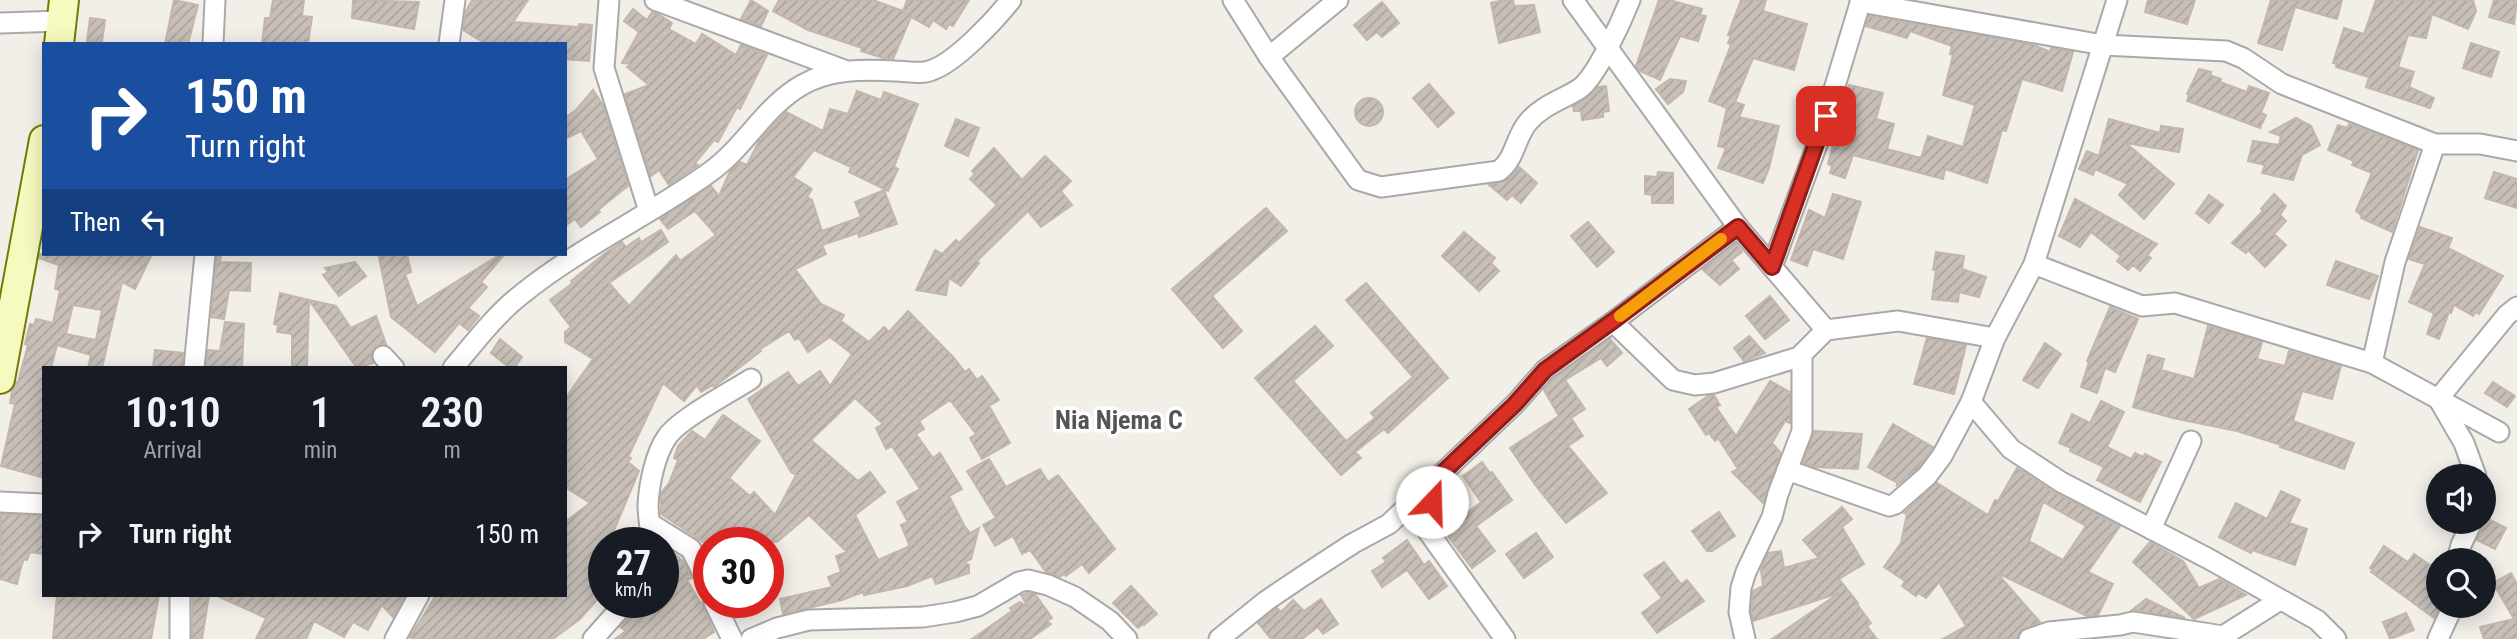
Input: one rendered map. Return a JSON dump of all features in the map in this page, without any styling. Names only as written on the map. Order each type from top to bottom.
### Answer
[{"type":"main road","points":[[0,379],[42,152]]},
{"type":"street","points":[[213,42],[215,0]]},
{"type":"street","points":[[449,42],[455,0]]},
{"type":"street","points":[[610,0],[604,68],[649,211]]},
{"type":"street","points":[[655,0],[847,71]]},
{"type":"street","points":[[455,366],[498,315],[522,293],[712,171],[769,112],[800,85],[831,73],[847,71],[933,70],[964,48],[1011,0]]},
{"type":"street","points":[[1233,0],[1269,57],[1358,180],[1381,187],[1499,171],[1511,158],[1520,132],[1528,121],[1548,104],[1583,86],[1608,47],[1630,0]]},
{"type":"street","points":[[1269,57],[1338,0]]},
{"type":"street","points":[[1573,0],[1738,227],[1826,330]]},
{"type":"street","points":[[1787,470],[1892,506],[1927,476],[1942,456],[1970,402],[1995,338],[2034,264],[2117,0]]},
{"type":"street","points":[[1772,267],[1819,139],[1861,1],[2103,45],[2226,51],[2243,58],[2282,84],[2435,144],[2480,144],[2517,151]]},
{"type":"street","points":[[0,23],[61,22]]},
{"type":"street","points":[[2372,363],[2395,262],[2435,144]]},
{"type":"street","points":[[1219,639],[1266,601],[1352,544],[1388,524],[1515,404],[1545,370],[1738,227]]},
{"type":"street","points":[[194,366],[205,256]]},
{"type":"street","points":[[2034,264],[2142,306],[2175,303],[2372,363],[2499,432]]},
{"type":"street","points":[[2438,399],[2507,315],[2517,307]]},
{"type":"street","points":[[1613,321],[1673,380],[1695,384],[1714,383],[1792,360],[1802,355],[1826,330],[1898,321],[1995,338]]},
{"type":"street","points":[[1745,639],[1740,612],[1741,589],[1746,572],[1772,517],[1802,431],[1802,355]]},
{"type":"street","points":[[651,527],[648,507],[652,479],[667,436],[751,379]]},
{"type":"street","points":[[2438,399],[2464,443],[2472,464]]},
{"type":"street","points":[[1970,402],[2011,449],[2060,482],[2317,620],[2336,639]]},
{"type":"street","points":[[2151,529],[2191,441]]},
{"type":"street","points":[[1436,479],[1427,530],[1505,639]]},
{"type":"street","points":[[0,502],[42,503]]},
{"type":"street","points":[[1388,524],[1411,525],[1427,530]]},
{"type":"street","points":[[751,639],[777,628],[809,620],[923,617],[956,612],[978,606],[1019,582],[1028,580],[1075,597],[1110,621],[1127,639]]},
{"type":"street","points":[[180,597],[180,639]]},
{"type":"street","points":[[394,639],[418,597]]},
{"type":"street","points":[[2029,639],[2049,632],[2133,622],[2223,636],[2280,600]]},
{"type":"street","points":[[593,639],[612,618]]},
{"type":"street","points":[[722,618],[732,639]]},
{"type":"street","points":[[2438,639],[2448,618]]},
{"type":"building","points":[[174,0],[198,5],[189,42],[165,42]]},
{"type":"building","points":[[273,0],[304,0],[302,16],[312,17],[308,42],[262,42],[265,18],[270,18]]},
{"type":"building","points":[[353,0],[419,2],[414,29],[352,18]]},
{"type":"building","points":[[472,0],[528,0],[513,22],[578,27],[579,24],[592,25],[589,61],[567,59],[567,42],[483,42],[463,30],[466,11]]},
{"type":"building","points":[[751,0],[768,11],[761,26],[741,19]]},
{"type":"building","points":[[779,0],[873,0],[903,11],[907,0],[969,0],[953,26],[949,24],[946,29],[933,20],[929,27],[911,17],[893,59],[861,51],[862,48],[808,30],[773,11]]},
{"type":"building","points":[[1513,0],[1514,6],[1534,5],[1540,32],[1499,43],[1491,3]]},
{"type":"building","points":[[1659,0],[1702,9],[1700,15],[1706,16],[1698,41],[1680,36],[1660,80],[1640,71],[1636,66]]},
{"type":"building","points":[[1741,0],[1766,0],[1763,11],[1807,24],[1794,70],[1753,58],[1735,102],[1744,105],[1739,117],[1779,126],[1763,183],[1718,168],[1726,148],[1718,146],[1727,108],[1709,101],[1731,45],[1728,43],[1731,36],[1728,35]]},
{"type":"building","points":[[2148,0],[2195,0],[2187,24],[2145,12]]},
{"type":"building","points":[[2271,0],[2342,0],[2337,19],[2295,7],[2282,50],[2258,43]]},
{"type":"building","points":[[2376,0],[2473,0],[2476,11],[2468,29],[2432,14],[2426,38],[2408,35],[2398,67],[2414,72],[2409,87],[2434,98],[2430,108],[2366,87],[2369,77],[2336,67],[2337,64],[2333,63],[2344,28],[2364,34]]},
{"type":"building","points":[[2494,0],[2517,0],[2514,24],[2489,17]]},
{"type":"building","points":[[1382,2],[1399,23],[1382,37],[1377,32],[1367,40],[1354,25]]},
{"type":"building","points":[[633,9],[647,20],[652,12],[658,14],[672,23],[669,29],[696,44],[702,34],[736,55],[741,45],[767,55],[740,109],[737,107],[718,142],[714,140],[695,163],[698,165],[669,185],[659,170],[651,176],[625,94],[649,85],[627,67],[632,64],[622,63],[639,32],[624,21]]},
{"type":"building","points":[[1869,16],[2034,45],[2050,52],[2051,48],[2073,52],[2062,91],[2022,79],[2006,131],[2002,130],[1987,183],[1945,169],[1943,179],[1853,155],[1845,178],[1830,173],[1832,166],[1828,164],[1849,85],[1883,93],[1876,119],[1894,124],[1887,149],[1921,158],[1928,136],[1963,147],[1975,105],[1943,95],[1953,55],[1950,54],[1952,46],[1910,31],[1907,38],[1866,26]]},
{"type":"building","points":[[90,18],[105,20],[102,42],[87,41]]},
{"type":"building","points":[[2471,43],[2499,52],[2491,77],[2463,68]]},
{"type":"building","points":[[2199,69],[2211,72],[2210,75],[2221,79],[2220,82],[2247,92],[2249,86],[2269,93],[2261,113],[2266,115],[2260,128],[2187,101],[2187,94]]},
{"type":"building","points":[[1670,79],[1686,81],[1683,92],[1668,104],[1656,89]]},
{"type":"building","points":[[1429,84],[1454,113],[1438,127],[1413,98]]},
{"type":"building","points":[[1606,86],[1609,111],[1603,112],[1603,117],[1582,120],[1581,111],[1574,111],[1573,106],[1587,98],[1598,87]]},
{"type":"building","points":[[593,90],[603,105],[628,186],[581,227],[575,219],[567,225],[567,179],[598,159],[581,131],[567,138],[567,117]]},
{"type":"building","points":[[857,91],[881,100],[884,92],[918,104],[894,167],[898,169],[888,191],[849,172],[851,167],[814,150],[793,177],[812,189],[807,197],[812,200],[822,231],[861,217],[855,202],[884,190],[897,224],[859,237],[858,233],[822,245],[826,254],[795,269],[821,304],[844,315],[841,321],[869,342],[884,327],[889,332],[908,311],[965,372],[969,369],[977,380],[982,376],[999,400],[989,406],[1010,443],[982,459],[970,438],[976,434],[950,400],[919,421],[924,429],[916,434],[933,458],[940,453],[962,489],[949,496],[965,527],[970,533],[979,528],[971,559],[965,562],[969,565],[969,573],[936,584],[932,576],[907,586],[864,595],[863,592],[842,600],[784,614],[784,598],[832,587],[828,577],[841,572],[836,556],[847,552],[809,515],[784,536],[784,527],[693,527],[693,535],[661,514],[661,493],[669,483],[678,460],[674,458],[678,446],[692,431],[705,440],[723,415],[760,441],[729,478],[750,496],[754,492],[775,515],[796,475],[791,472],[748,399],[788,372],[798,386],[820,371],[830,386],[852,354],[830,337],[808,352],[799,338],[795,340],[789,331],[760,349],[761,351],[714,387],[713,385],[701,392],[697,385],[684,401],[663,383],[628,457],[631,458],[628,462],[639,471],[615,527],[588,527],[588,610],[580,619],[553,639],[412,639],[410,637],[435,597],[567,597],[567,520],[590,503],[567,488],[567,396],[593,359],[565,342],[565,332],[571,327],[550,300],[622,242],[626,247],[639,238],[641,242],[661,230],[668,242],[609,283],[629,306],[676,255],[680,261],[716,235],[695,211],[668,229],[660,219],[711,186],[719,196],[730,171],[740,162],[747,165],[759,141],[786,112],[823,131],[830,109],[848,114]],"holes":[[[855,398],[883,424],[876,428],[886,449],[892,446],[920,489],[897,502],[908,522],[901,525],[908,547],[878,560],[855,515],[885,492],[870,472],[858,481],[811,440]]]},
{"type":"building","points":[[1369,98],[1379,102],[1383,112],[1379,122],[1369,126],[1359,122],[1355,112],[1359,102]]},
{"type":"building","points":[[2296,118],[2311,126],[2320,145],[2302,155],[2293,180],[2262,173],[2265,165],[2248,161],[2253,141],[2279,145],[2281,136],[2270,132]]},
{"type":"building","points":[[956,119],[979,128],[968,156],[945,146]]},
{"type":"building","points":[[2109,119],[2160,133],[2161,126],[2183,129],[2179,152],[2126,143],[2174,184],[2144,219],[2119,195],[2128,184],[2095,169],[2093,175],[2079,169],[2087,151],[2099,156]]},
{"type":"building","points":[[2349,124],[2418,150],[2392,232],[2361,218],[2356,211],[2372,173],[2352,165],[2354,161],[2328,150],[2338,125],[2347,128]]},
{"type":"building","points":[[994,148],[1022,180],[1045,156],[1071,181],[1061,191],[1072,205],[1041,227],[1028,211],[977,261],[979,263],[961,286],[949,278],[946,295],[916,290],[935,250],[942,254],[956,240],[959,243],[997,205],[970,179],[975,174],[972,171]]},
{"type":"building","points":[[1519,167],[1537,183],[1521,203],[1512,195],[1507,200],[1489,185],[1507,180]]},
{"type":"building","points":[[1658,172],[1673,173],[1673,203],[1652,203],[1652,195],[1645,194],[1645,176],[1657,177]]},
{"type":"building","points":[[2494,172],[2517,179],[2517,208],[2485,198]]},
{"type":"building","points":[[1833,194],[1861,202],[1843,259],[1813,249],[1807,266],[1791,260],[1809,210],[1825,218]]},
{"type":"building","points":[[2274,194],[2286,206],[2280,215],[2286,221],[2274,234],[2286,245],[2265,267],[2248,250],[2246,253],[2232,243],[2263,211],[2261,209]]},
{"type":"building","points":[[2209,195],[2223,205],[2209,223],[2196,213]]},
{"type":"building","points":[[2075,199],[2157,244],[2147,255],[2151,258],[2140,271],[2133,265],[2128,270],[2117,261],[2121,256],[2091,232],[2080,247],[2059,236]]},
{"type":"building","points":[[1266,208],[1287,231],[1212,296],[1242,331],[1223,348],[1172,289]]},
{"type":"building","points":[[1588,222],[1614,252],[1597,267],[1571,236]]},
{"type":"building","points":[[2420,227],[2452,238],[2448,248],[2503,276],[2479,314],[2476,312],[2473,316],[2454,305],[2439,339],[2427,334],[2434,313],[2409,302],[2425,264],[2409,259]]},
{"type":"building","points":[[1464,232],[1495,258],[1491,263],[1499,271],[1479,291],[1442,256]]},
{"type":"building","points":[[1736,244],[1742,252],[1731,260],[1739,269],[1720,285],[1702,269]]},
{"type":"building","points":[[1936,252],[1964,256],[1962,269],[1986,277],[1979,297],[1959,292],[1958,302],[1932,299]]},
{"type":"building","points":[[40,254],[151,256],[135,289],[122,282],[102,366],[88,366],[91,355],[57,345],[52,366],[42,366],[42,477],[1,466],[15,404],[10,403],[12,390],[18,382],[28,345],[25,344],[30,324],[34,325],[36,319],[53,323],[60,290],[55,289],[59,265],[39,258]],"holes":[[[73,305],[102,310],[96,340],[66,334]]]},
{"type":"building","points":[[217,256],[221,256],[220,262],[251,263],[250,291],[229,290],[224,319],[211,317]]},
{"type":"building","points":[[407,256],[411,272],[405,274],[417,306],[498,256],[503,256],[481,282],[487,287],[468,308],[479,316],[468,330],[459,323],[435,352],[391,317],[379,257]]},
{"type":"building","points":[[2336,261],[2378,276],[2369,299],[2327,285]]},
{"type":"building","points":[[355,262],[366,276],[339,296],[323,275],[328,272],[325,268]]},
{"type":"building","points":[[1366,283],[1448,378],[1388,433],[1384,429],[1355,452],[1361,458],[1341,475],[1255,378],[1315,326],[1333,346],[1293,381],[1346,441],[1375,418],[1371,413],[1413,377],[1346,300]]},
{"type":"building","points":[[280,293],[309,300],[307,366],[292,366],[292,334],[277,332],[278,325],[274,324]]},
{"type":"building","points":[[1770,296],[1789,320],[1765,339],[1746,316]]},
{"type":"building","points":[[309,300],[336,306],[351,328],[376,316],[386,344],[374,347],[371,353],[373,363],[356,366]]},
{"type":"building","points":[[2110,307],[2138,319],[2115,372],[2105,368],[2097,393],[2081,387],[2089,362],[2087,361]]},
{"type":"building","points":[[225,322],[244,324],[242,366],[206,366],[208,350],[220,351]]},
{"type":"building","points":[[2208,326],[2262,342],[2257,359],[2285,366],[2289,351],[2341,366],[2332,399],[2302,391],[2293,421],[2354,443],[2344,469],[2237,431],[2133,407],[2148,355],[2164,359],[2161,370],[2194,379]]},
{"type":"building","points":[[1749,336],[1765,353],[1744,361],[1734,348]]},
{"type":"building","points":[[1927,338],[1966,345],[1954,394],[1914,384]]},
{"type":"building","points":[[500,339],[522,357],[515,366],[507,366],[491,353]]},
{"type":"building","points":[[1610,339],[1622,353],[1607,366],[1601,358],[1565,380],[1585,409],[1571,418],[1583,436],[1568,446],[1607,493],[1566,523],[1510,448],[1559,416],[1544,390],[1553,379]]},
{"type":"building","points":[[2045,343],[2061,354],[2038,388],[2023,380]]},
{"type":"building","points":[[155,350],[183,353],[182,366],[153,366]]},
{"type":"building","points":[[1770,381],[1790,392],[1790,423],[1785,421],[1772,443],[1781,453],[1763,503],[1732,472],[1738,469],[1718,438],[1715,441],[1709,433],[1706,435],[1689,409],[1714,395],[1720,405],[1716,407],[1736,436]]},
{"type":"building","points":[[2493,382],[2515,396],[2507,407],[2485,393]]},
{"type":"building","points":[[2101,401],[2124,412],[2107,447],[2131,459],[2135,453],[2143,457],[2145,454],[2161,462],[2140,502],[2097,480],[2104,467],[2059,443],[2072,414],[2090,423]]},
{"type":"building","points":[[1893,424],[1933,447],[1918,468],[1896,486],[1898,483],[1868,467]]},
{"type":"building","points":[[1814,431],[1862,434],[1858,469],[1815,467],[1803,463]]},
{"type":"building","points":[[989,459],[1006,487],[1040,469],[1048,482],[1058,475],[1115,549],[1089,573],[1082,564],[1066,576],[1064,574],[1060,577],[1046,572],[1030,550],[1022,554],[1013,536],[995,546],[983,525],[996,518],[967,471]]},
{"type":"building","points":[[1482,462],[1512,500],[1476,526],[1495,551],[1472,568],[1444,531],[1481,502],[1463,476]]},
{"type":"building","points":[[2017,468],[2055,493],[2120,526],[2088,572],[2113,584],[2098,615],[2087,616],[1997,573],[2040,622],[2020,631],[2017,639],[1943,639],[1966,626],[1939,582],[1926,598],[1918,593],[1916,596],[1902,586],[1905,581],[1884,567],[1901,543],[1907,514],[1904,513],[1937,483],[1988,515],[1995,500],[1998,501]],"holes":[[[2043,502],[2086,526],[2063,560],[2029,541]]]},
{"type":"building","points":[[2281,491],[2300,500],[2289,523],[2307,529],[2295,565],[2252,550],[2251,553],[2219,537],[2236,503],[2267,519]]},
{"type":"building","points":[[1842,507],[1852,519],[1842,527],[1864,564],[1839,579],[1871,623],[1867,626],[1877,639],[1772,639],[1839,593],[1753,621],[1753,591],[1763,586],[1761,570],[1768,553],[1781,551],[1784,568],[1819,558],[1803,540]]},
{"type":"building","points":[[1719,512],[1735,536],[1712,551],[1707,551],[1692,531]]},
{"type":"building","points":[[1,514],[42,516],[42,554],[30,552],[27,560],[24,559],[17,584],[0,579]]},
{"type":"building","points":[[2496,523],[2506,528],[2496,548],[2477,540],[2480,534],[2496,534]]},
{"type":"building","points":[[1536,533],[1553,557],[1524,578],[1506,554]]},
{"type":"building","points":[[1407,540],[1424,565],[1429,561],[1447,586],[1429,599],[1407,570],[1382,587],[1372,571],[1386,562],[1383,558]]},
{"type":"building","points":[[2150,542],[2183,561],[2199,588],[2219,579],[2246,595],[2194,619],[2133,562]]},
{"type":"building","points":[[2384,546],[2408,562],[2414,554],[2426,562],[2426,612],[2371,572],[2373,570],[2370,568]]},
{"type":"building","points":[[679,558],[692,578],[687,580],[693,590],[693,618],[708,618],[714,632],[703,639],[615,639],[626,631],[620,627],[628,618],[679,618]]},
{"type":"building","points":[[1664,562],[1681,584],[1687,580],[1704,601],[1657,633],[1642,613],[1662,598],[1644,575]]},
{"type":"building","points":[[2511,573],[2517,584],[2517,639],[2484,639],[2480,627],[2514,619],[2496,588],[2496,581]]},
{"type":"building","points":[[1131,586],[1157,614],[1138,628],[1113,603]]},
{"type":"building","points":[[1035,594],[1052,618],[1047,621],[1051,624],[1030,639],[972,639],[1012,611],[1010,608],[1020,602],[1028,607],[1021,595]]},
{"type":"building","points":[[57,597],[159,597],[151,639],[53,639]]},
{"type":"building","points":[[193,597],[209,597],[202,639],[192,639]]},
{"type":"building","points":[[219,597],[404,597],[393,617],[382,605],[368,630],[353,622],[344,637],[314,621],[306,639],[256,639],[266,618]]},
{"type":"building","points":[[1321,599],[1338,624],[1323,634],[1318,627],[1302,639],[1271,639],[1258,623],[1277,608],[1281,612],[1293,600],[1304,611]]},
{"type":"building","points":[[2146,599],[2185,618],[2132,610]]},
{"type":"building","points":[[2406,613],[2414,630],[2390,639],[2383,622]]},
{"type":"slow traffic","points":[[1620,316],[1721,239]]},
{"type":"district","name":"Nia Njema C","points":[[1119,420]]},
{"type":"route","points":[[1432,502],[1436,479],[1515,404],[1545,370],[1738,227],[1772,267],[1826,116]]}]
